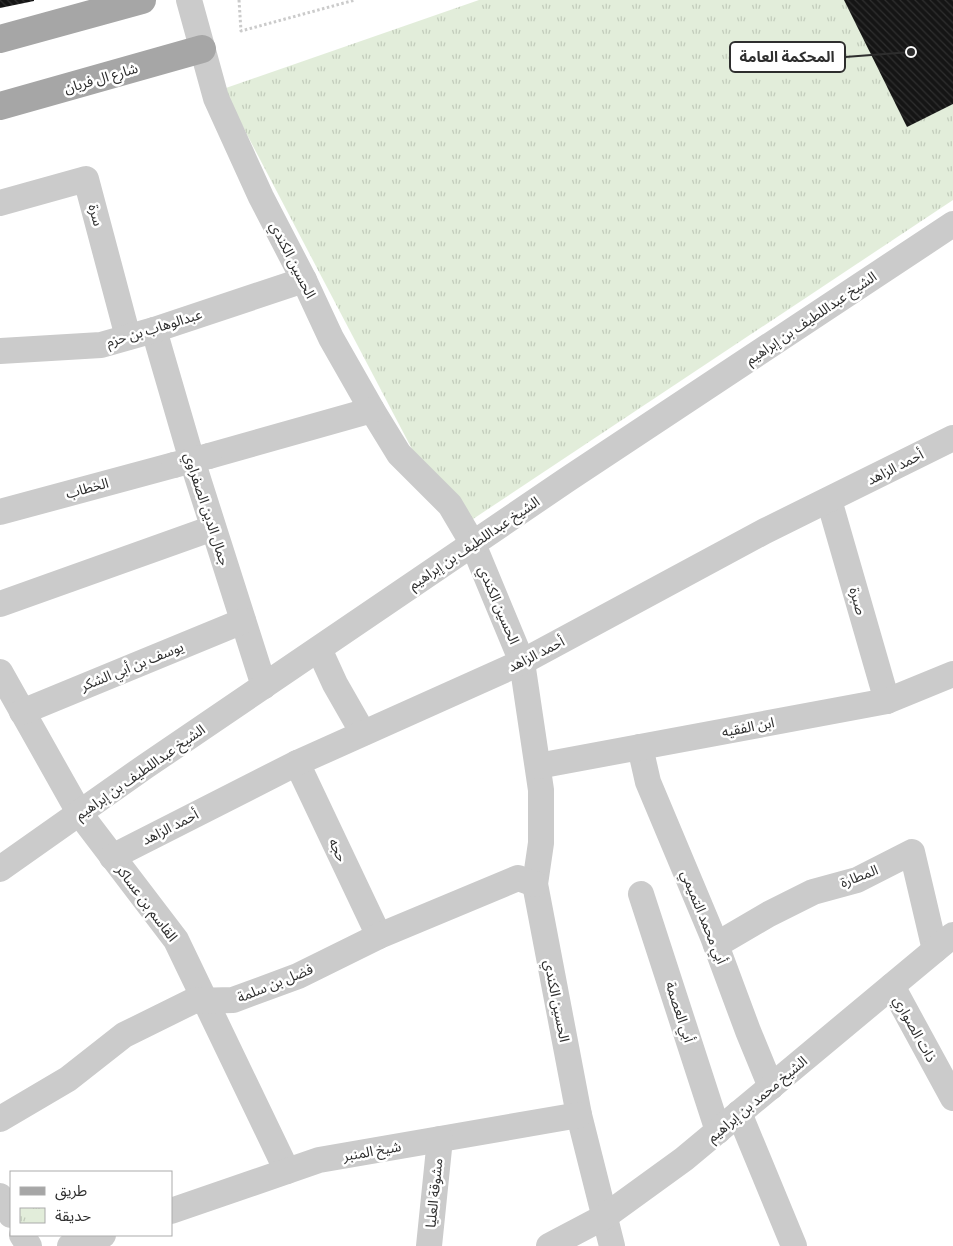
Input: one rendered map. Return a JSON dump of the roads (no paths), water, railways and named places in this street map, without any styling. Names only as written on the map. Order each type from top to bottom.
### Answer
[{"type":"main road","points":[[0,39],[142,0]]},
{"type":"main road","name":"شارع ال فريان","points":[[0,106],[202,49]]},
{"type":"street","name":"الحسين الكندي","points":[[190,0],[216,98],[261,197],[304,280],[331,338],[399,454],[450,506],[473,544],[522,662],[541,790],[541,843],[535,884],[579,1115],[612,1246]]},
{"type":"street","name":"سرة","points":[[0,203],[86,179],[128,337]]},
{"type":"street","name":"الشيخ عبداللطيف بن إبراهيم","points":[[0,870],[568,478],[953,224]]},
{"type":"street","name":"عبدالوهاب بن حزم","points":[[0,351],[101,345],[154,330],[304,280]]},
{"type":"street","name":"جمال الدين الصفراوي","points":[[154,330],[191,457],[264,686]]},
{"type":"street","name":"الخطاب","points":[[0,512],[372,410]]},
{"type":"street","name":"أحمد الزاهد","points":[[112,856],[297,763],[522,662],[766,531],[953,438]]},
{"type":"street","name":"صبرة","points":[[829,500],[887,701]]},
{"type":"street","points":[[0,604],[214,528]]},
{"type":"street","name":"يوسف بن أبي الشكر","points":[[22,712],[243,621]]},
{"type":"street","points":[[319,649],[335,684],[363,733]]},
{"type":"street","name":"القاسم بن عساكر","points":[[0,672],[80,814],[176,940],[287,1171]]},
{"type":"street","name":"ابن الفقيه","points":[[538,766],[887,701],[953,674]]},
{"type":"street","name":"أبي محمد التميمي","points":[[640,747],[648,782],[716,945],[771,1087]]},
{"type":"street","name":"حجه","points":[[297,763],[379,936]]},
{"type":"street","name":"المطارة","points":[[716,945],[769,914],[813,892],[857,880],[912,852],[944,943]]},
{"type":"street","name":"فضل بن سلمة","points":[[0,1119],[68,1079],[124,1035],[193,1001],[233,1000],[298,976],[379,936],[518,878],[535,884]]},
{"type":"street","name":"أبي العصمة","points":[[641,894],[718,1131]]},
{"type":"street","name":"الشيخ محمد بن إبراهيم","points":[[549,1246],[604,1217],[684,1159],[944,943]]},
{"type":"street","name":"ذات الصواري","points":[[892,986],[953,1098]]},
{"type":"street","points":[[739,1113],[794,1246]]},
{"type":"street","name":"شيخ المنبر","points":[[172,1211],[320,1160],[579,1115]]},
{"type":"street","name":"مشوقة العليا","points":[[429,1246],[440,1139]]},
{"type":"street","points":[[0,1196],[10,1213]]},
{"type":"street","points":[[70,1246],[99,1236]]},
{"type":"place","name":"المحكمة العامة","points":[[911,52]]}]
